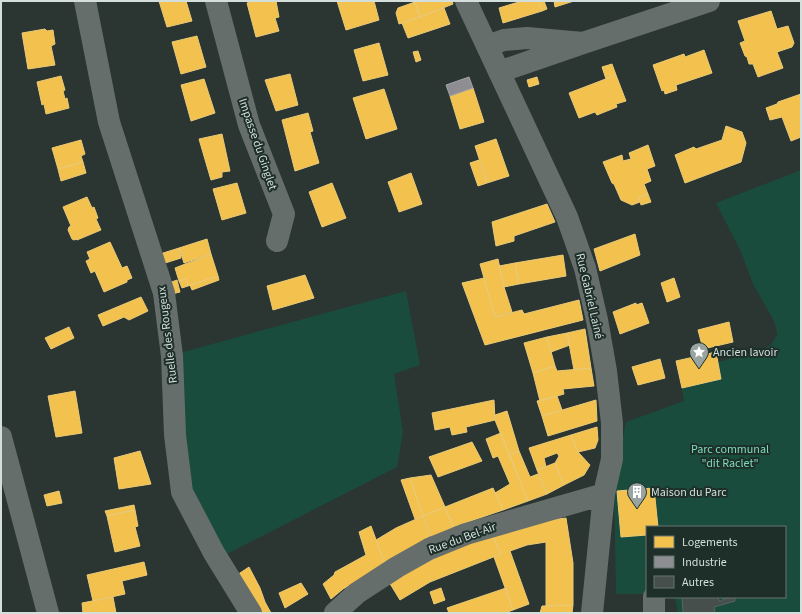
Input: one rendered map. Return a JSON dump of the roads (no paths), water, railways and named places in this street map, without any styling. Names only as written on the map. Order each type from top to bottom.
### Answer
[{"type":"street","name":"Ruelle des Rougeux","points":[[85,1],[109,122],[164,294],[172,356],[175,435],[182,492],[214,553],[251,613]]},
{"type":"street","name":"Impasse du Ginglet","points":[[216,1],[249,125],[284,214],[276,241]]},
{"type":"street","name":"Rue Gabriel Lainé","points":[[466,1],[567,217],[585,268],[606,371],[612,423],[612,459],[604,494],[592,613]]},
{"type":"street","points":[[498,72],[709,1]]},
{"type":"street","points":[[487,46],[504,40],[527,38],[583,43]]},
{"type":"street","points":[[1,437],[48,613]]},
{"type":"street","name":"Rue du Bel-Air","points":[[335,613],[357,593],[397,567],[429,549],[466,534],[604,494]]},
{"type":"street","points":[[654,598],[654,613]]},
{"type":"place","name":"Ancien lavoir","points":[[699,369]]},
{"type":"place","name":"Maison du Parc","points":[[637,509]]},
{"type":"park label","name":"Parc communal \"dit Raclet\"","points":[[730,456]]}]
